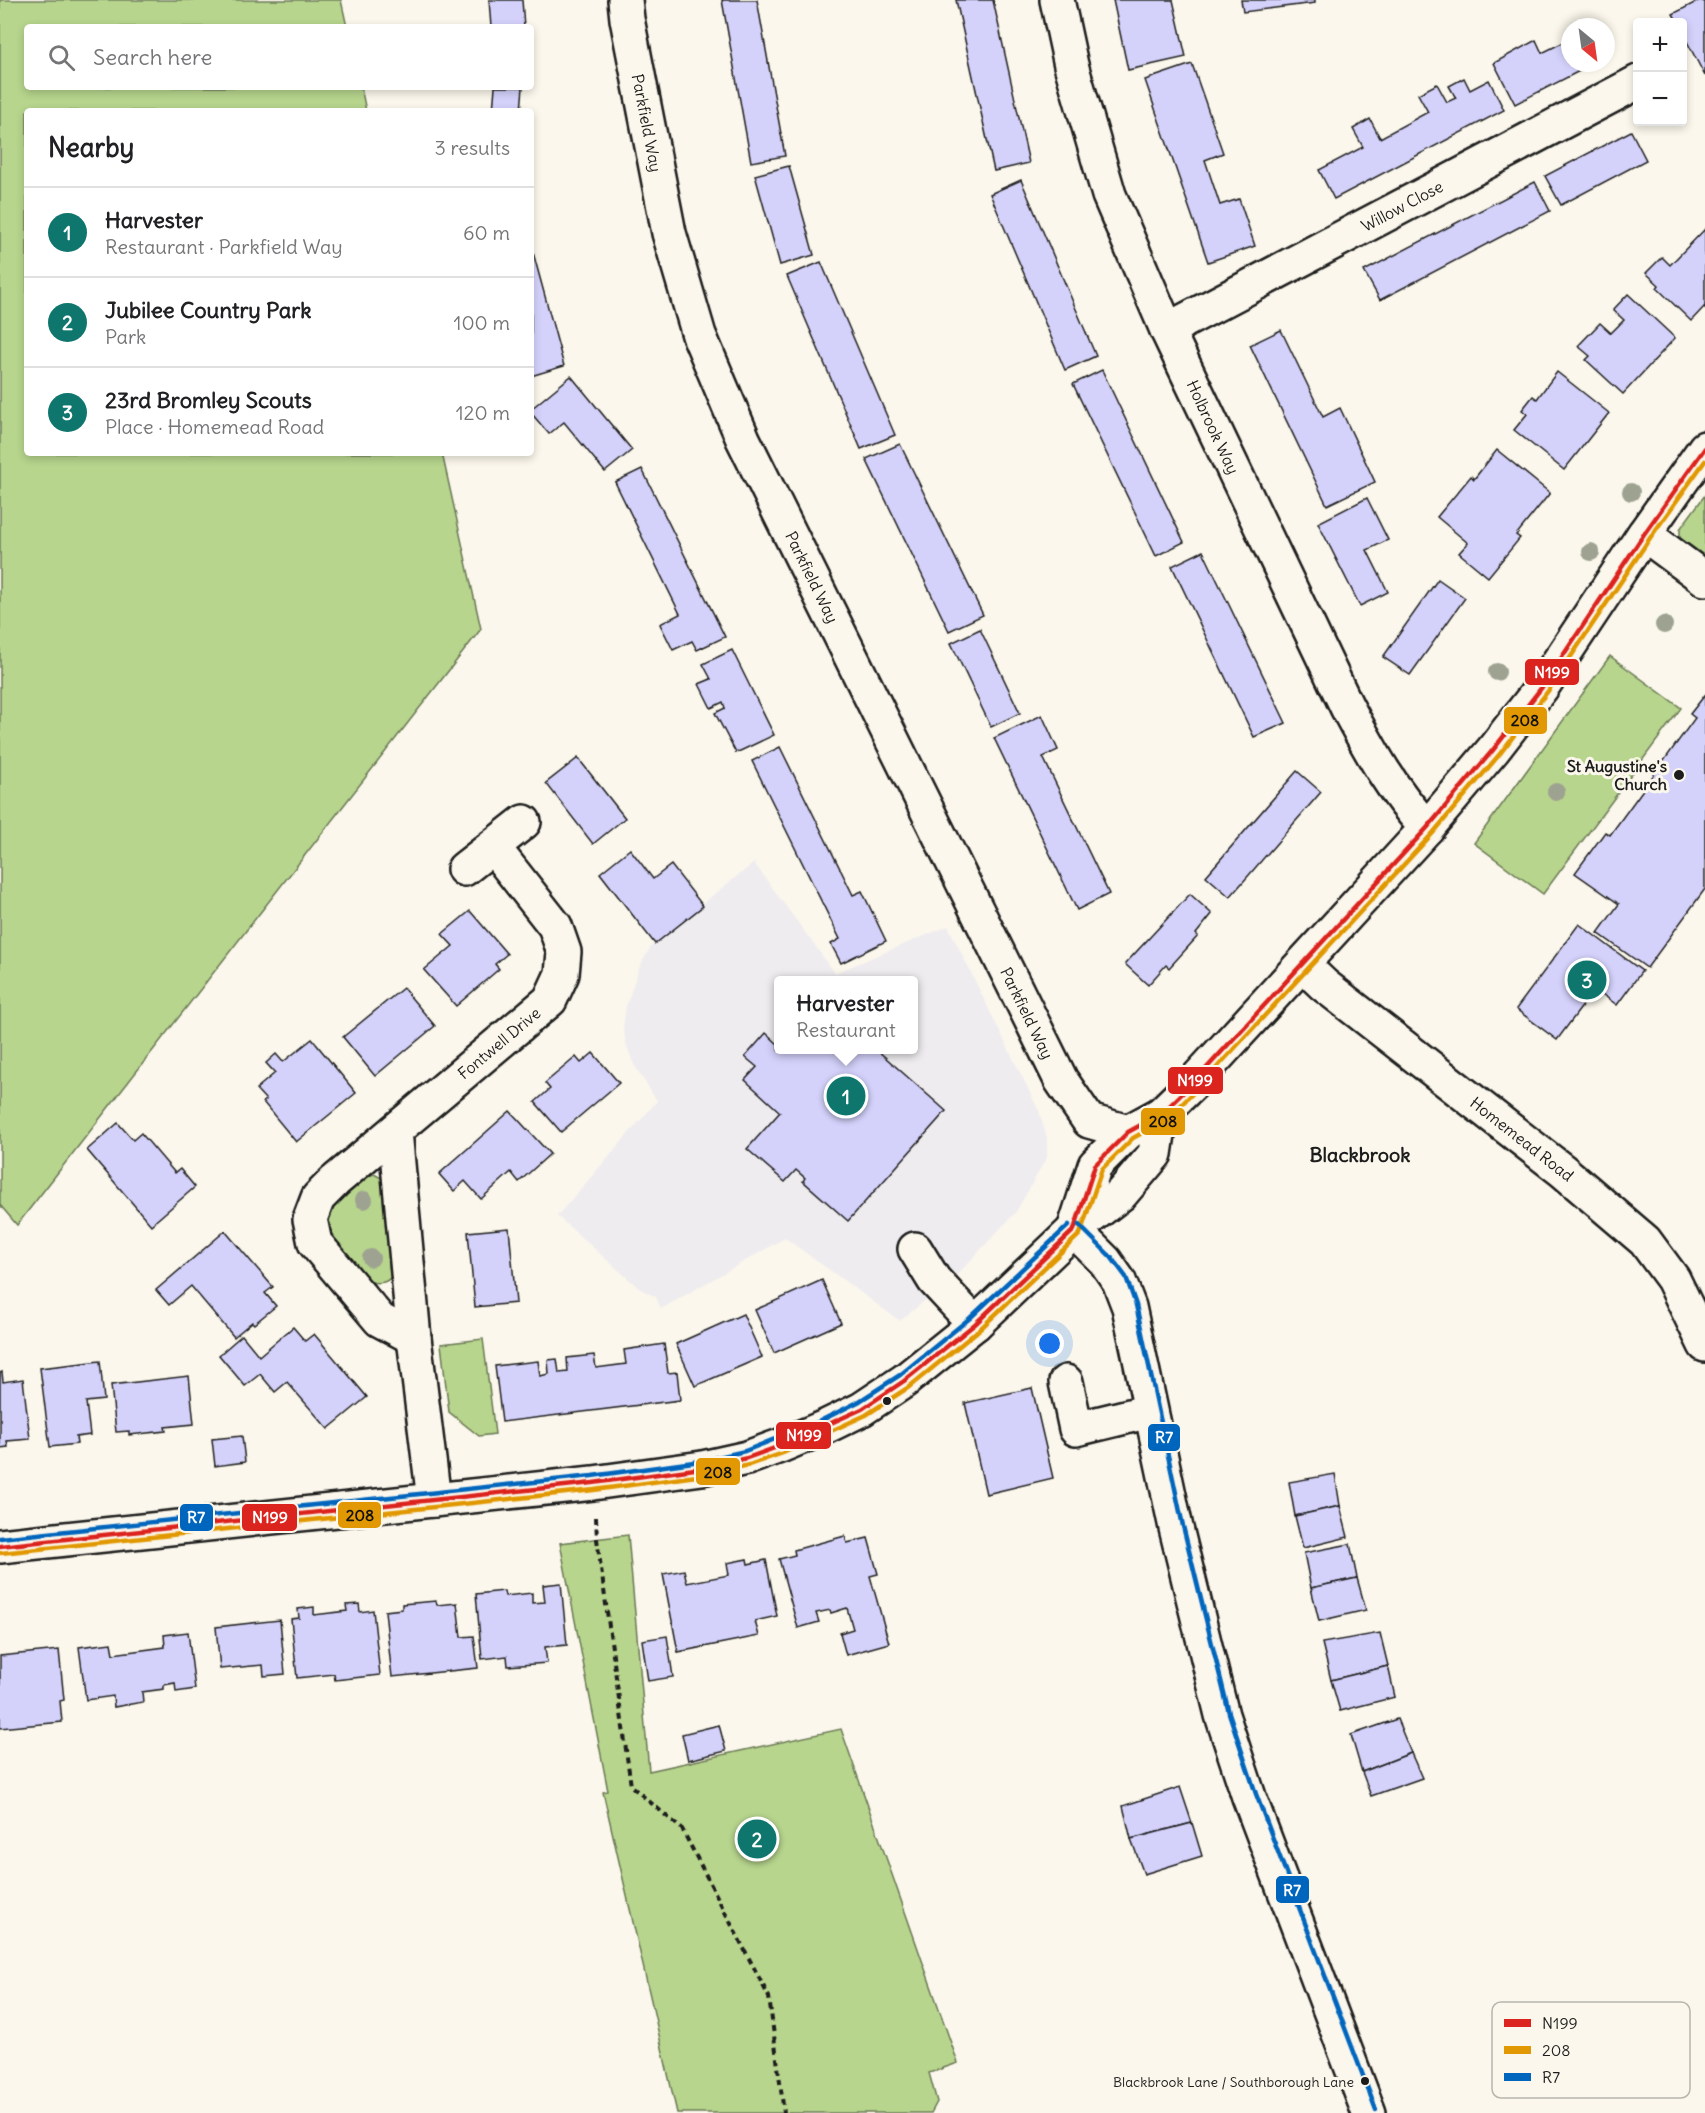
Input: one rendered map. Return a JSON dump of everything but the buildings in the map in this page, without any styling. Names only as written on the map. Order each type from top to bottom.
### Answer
[{"type":"street","name":"Parkfield Way","points":[[625,0],[669,233],[699,335],[743,439],[1028,1016],[1061,1080],[1089,1121]]},
{"type":"street","name":"Holbrook Way","points":[[1057,0],[1071,65],[1109,195],[1167,330],[1347,708],[1379,768],[1427,828]]},
{"type":"street","name":"Willow Close","points":[[1167,330],[1633,85]]},
{"type":"street","points":[[1074,1230],[1095,1166],[1128,1132],[1161,1114],[1303,964],[1427,828],[1493,750],[1542,687],[1644,534],[1705,448]]},
{"type":"street","points":[[1644,534],[1705,579]]},
{"type":"street","points":[[464,869],[524,822]]},
{"type":"street","name":"Fontwell Drive","points":[[414,1338],[380,1320],[315,1243],[310,1219],[318,1198],[335,1181],[550,1000],[562,974],[564,952],[555,926],[493,847]]},
{"type":"street","name":"Homemead Road","points":[[1303,964],[1333,992],[1563,1171],[1645,1241],[1673,1279],[1705,1345]]},
{"type":"street","points":[[0,1546],[593,1483],[702,1468],[747,1458],[823,1428],[862,1409],[904,1381],[975,1324],[1074,1230],[1121,1194],[1155,1154],[1161,1114]]},
{"type":"street","points":[[1128,1132],[1089,1121],[1076,1168],[1074,1230],[1105,1262],[1119,1281],[1129,1307],[1176,1528],[1222,1715],[1249,1797],[1369,2113]]},
{"type":"street","points":[[395,1131],[414,1338],[434,1500]]},
{"type":"street","points":[[915,1249],[934,1280],[975,1324]]},
{"type":"street","points":[[1066,1382],[1076,1429],[1150,1410]]},
{"type":"path","points":[[593,1483],[597,1539],[631,1786],[682,1829],[769,1997],[784,2113]]},
{"type":"shaded area","points":[[754,863],[835,973],[948,926],[1039,1111],[1047,1138],[1047,1157],[1016,1212],[957,1275],[900,1321],[785,1238],[661,1309],[656,1297],[640,1289],[557,1216],[657,1101],[634,1065],[623,1027],[626,1006],[639,968],[650,948],[662,935]]},
{"type":"green space","points":[[0,0],[341,0],[346,24],[24,24],[24,90],[362,90],[365,108],[24,108],[24,456],[443,456],[481,629],[17,1225],[0,1205]]},
{"type":"green space","points":[[1705,495],[1705,555],[1699,554],[1680,540],[1680,529]]},
{"type":"green space","points":[[1610,656],[1681,708],[1543,894],[1474,843]]},
{"type":"green space","points":[[374,1174],[383,1179],[394,1273],[387,1281],[377,1283],[369,1282],[328,1233],[327,1217],[330,1207],[363,1178]]},
{"type":"green space","points":[[483,1339],[495,1434],[479,1436],[449,1412],[441,1344]]},
{"type":"green space","points":[[628,1535],[649,1771],[841,1729],[958,2063],[929,2073],[937,2102],[931,2113],[677,2113],[603,1792],[608,1791],[560,1543]]},
{"type":"transit line","name":"N199","points":[[0,1546],[593,1483],[702,1468],[747,1458],[780,1446],[862,1409],[904,1381],[975,1324],[1074,1230],[1095,1165],[1128,1132],[1161,1114],[1192,1084],[1427,828],[1493,750],[1542,687],[1644,534],[1705,448]]},
{"type":"transit line","name":"208","points":[[1,1553],[594,1490],[704,1475],[749,1465],[783,1453],[866,1415],[909,1387],[980,1329],[1080,1234],[1102,1169],[1133,1138],[1166,1120],[1197,1089],[1433,833],[1499,755],[1548,691],[1650,538],[1705,461]]},
{"type":"transit line","name":"R7","points":[[0,1538],[592,1476],[701,1461],[745,1451],[820,1421],[858,1402],[900,1375],[970,1318],[1069,1225]]},
{"type":"transit line","name":"R7","points":[[1079,1225],[1111,1257],[1126,1277],[1136,1305],[1183,1526],[1229,1713],[1256,1794],[1376,2110]]},
{"type":"place","name":"St Augustine's Church","points":[[1679,775]]},
{"type":"place","name":"23rd Bromley Scouts","points":[[1587,980]]},
{"type":"place","name":"Harvester","points":[[846,1096]]},
{"type":"place","name":"Jubilee Country Park","points":[[757,1839]]},
{"type":"place","name":"Blackbrook Lane / Southborough Lane","points":[[1365,2081]]},
{"type":"district","name":"Blackbrook","points":[[1360,1155]]}]
